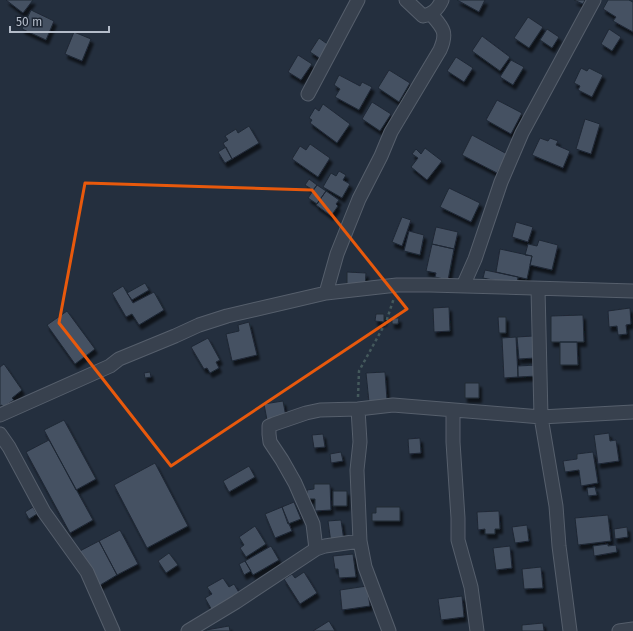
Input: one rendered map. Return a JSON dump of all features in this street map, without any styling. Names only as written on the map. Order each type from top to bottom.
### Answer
[{"type":"street","points":[[308,94],[358,0]]},
{"type":"street","points":[[406,0],[423,16],[431,14],[440,5],[442,0]]},
{"type":"street","points":[[463,286],[475,258],[501,182],[522,133],[594,0]]},
{"type":"street","points":[[326,292],[337,254],[359,199],[381,156],[391,132],[445,39],[443,28],[431,14]]},
{"type":"street","points":[[0,415],[110,366],[119,359],[199,325],[227,316],[326,292],[397,285],[633,291]]},
{"type":"street","points":[[538,289],[541,417],[556,506],[559,546],[570,631]]},
{"type":"street","points":[[316,549],[313,524],[295,483],[270,442],[268,434],[269,426],[313,411],[358,409],[393,405],[541,417],[633,412]]},
{"type":"street","points":[[358,409],[360,442],[357,470],[360,541],[365,566],[389,631]]},
{"type":"street","points":[[452,410],[458,540],[471,587],[477,631]]},
{"type":"street","points":[[0,434],[9,447],[44,512],[87,572],[113,631]]},
{"type":"street","points":[[188,631],[242,599],[316,549],[325,546],[360,541]]},
{"type":"street","points":[[618,631],[633,628]]},
{"type":"path","points":[[358,409],[359,371],[386,322],[397,285]]},
{"type":"highlighted area","points":[[85,183],[312,190],[407,309],[171,466],[59,323]]},
{"type":"building","points":[[6,0],[33,0],[23,13]]},
{"type":"building","points":[[457,0],[485,0],[479,12]]},
{"type":"building","points":[[574,0],[585,0],[583,4]]},
{"type":"building","points":[[608,0],[629,0],[633,2],[633,32],[613,21],[616,17],[603,9]]},
{"type":"building","points":[[31,10],[54,21],[46,40],[22,29]]},
{"type":"building","points":[[528,17],[543,27],[529,48],[514,38]]},
{"type":"building","points":[[547,29],[559,37],[552,48],[540,40]]},
{"type":"building","points":[[609,29],[621,37],[612,51],[601,44]]},
{"type":"building","points":[[74,32],[91,39],[82,61],[65,54]]},
{"type":"building","points":[[482,36],[510,57],[500,71],[472,51]]},
{"type":"building","points":[[319,38],[333,48],[324,61],[310,52]]},
{"type":"building","points":[[298,55],[312,64],[301,80],[288,72]]},
{"type":"building","points":[[456,57],[473,68],[464,82],[447,71]]},
{"type":"building","points":[[511,60],[524,67],[513,85],[500,77]]},
{"type":"building","points":[[581,68],[587,71],[589,68],[603,75],[592,97],[578,90],[580,86],[574,83]]},
{"type":"building","points":[[389,70],[410,83],[399,102],[378,88]]},
{"type":"building","points":[[339,75],[360,86],[362,82],[372,87],[359,110],[335,97],[340,89],[334,85]]},
{"type":"building","points":[[497,100],[522,113],[511,134],[486,120]]},
{"type":"building","points":[[372,102],[391,114],[380,131],[362,119]]},
{"type":"building","points":[[323,104],[350,124],[337,143],[310,123],[312,120],[309,118],[315,108],[319,111]]},
{"type":"building","points":[[585,119],[600,124],[591,154],[576,149]]},
{"type":"building","points":[[249,126],[259,143],[232,159],[223,143],[228,140],[225,136],[236,129],[238,133]]},
{"type":"building","points":[[472,135],[507,154],[497,173],[462,155]]},
{"type":"building","points":[[540,138],[548,141],[550,138],[558,141],[556,145],[570,151],[563,168],[532,155]]},
{"type":"building","points":[[310,144],[330,158],[318,177],[292,159],[300,146],[306,150]]},
{"type":"building","points":[[226,147],[232,159],[225,163],[218,152]]},
{"type":"building","points":[[425,148],[442,161],[427,180],[411,167],[418,158],[412,154],[416,149],[421,154]]},
{"type":"building","points":[[339,171],[346,175],[343,180],[350,184],[342,198],[323,187],[331,173],[336,176]]},
{"type":"building","points":[[309,179],[317,185],[313,190],[305,185]]},
{"type":"building","points":[[317,185],[326,191],[317,204],[308,198]]},
{"type":"building","points":[[449,188],[480,203],[471,222],[440,207]]},
{"type":"building","points":[[326,191],[339,200],[336,204],[338,206],[331,216],[316,205]]},
{"type":"building","points":[[402,217],[411,220],[402,246],[392,242]]},
{"type":"building","points":[[516,222],[533,227],[528,242],[512,237]]},
{"type":"building","points":[[436,227],[458,232],[454,249],[432,244]]},
{"type":"building","points":[[409,231],[424,235],[420,255],[404,251]]},
{"type":"building","points":[[539,240],[558,245],[552,270],[530,265],[532,256],[525,255],[528,244],[537,246]]},
{"type":"building","points":[[432,244],[454,249],[448,280],[435,277],[436,273],[426,271]]},
{"type":"building","points":[[500,249],[532,256],[527,279],[496,272]]},
{"type":"building","points":[[485,270],[518,277],[517,285],[483,278]]},
{"type":"building","points":[[347,272],[366,273],[365,288],[347,288]]},
{"type":"building","points":[[145,283],[149,290],[132,300],[127,293]]},
{"type":"building","points":[[123,286],[133,303],[154,292],[164,310],[139,325],[132,314],[126,317],[112,293]]},
{"type":"building","points":[[449,307],[450,331],[434,332],[433,308]]},
{"type":"building","points":[[630,308],[631,324],[626,325],[627,334],[618,335],[617,326],[609,327],[608,311]]},
{"type":"building","points":[[67,311],[95,349],[75,364],[47,325]]},
{"type":"building","points":[[376,314],[384,314],[384,322],[375,321]]},
{"type":"building","points":[[583,315],[584,342],[551,342],[551,316]]},
{"type":"building","points":[[498,317],[506,317],[506,333],[499,333]]},
{"type":"building","points":[[392,318],[399,318],[398,324],[392,324]]},
{"type":"building","points":[[249,322],[257,355],[232,361],[226,334],[239,331],[238,325]]},
{"type":"building","points":[[533,336],[534,358],[519,359],[517,337]]},
{"type":"building","points":[[516,337],[518,377],[504,378],[502,338]]},
{"type":"building","points":[[208,338],[220,360],[216,362],[219,368],[210,373],[207,368],[204,369],[191,347]]},
{"type":"building","points":[[560,342],[577,342],[578,365],[560,365]]},
{"type":"building","points":[[4,364],[22,390],[12,398],[14,400],[3,407],[2,405],[0,406],[0,367]]},
{"type":"building","points":[[537,365],[537,376],[518,377],[518,366]]},
{"type":"building","points":[[150,372],[151,377],[145,378],[144,373]]},
{"type":"building","points":[[385,372],[387,400],[369,402],[366,373]]},
{"type":"building","points":[[465,383],[479,383],[479,398],[465,398]]},
{"type":"building","points":[[283,401],[286,417],[267,420],[264,404]]},
{"type":"building","points":[[64,420],[96,479],[76,490],[44,430]]},
{"type":"building","points":[[609,433],[610,441],[616,440],[619,461],[598,464],[594,435]]},
{"type":"building","points":[[323,434],[325,447],[314,448],[312,435]]},
{"type":"building","points":[[420,438],[421,453],[409,454],[408,439]]},
{"type":"building","points":[[49,440],[93,520],[70,533],[26,452]]},
{"type":"building","points":[[341,452],[343,461],[331,463],[330,454]]},
{"type":"building","points":[[593,452],[598,483],[581,486],[579,470],[565,472],[563,461],[577,459],[577,454]]},
{"type":"building","points":[[155,463],[188,526],[147,548],[114,485]]},
{"type":"building","points":[[249,466],[255,477],[229,492],[223,481]]},
{"type":"building","points":[[314,484],[330,484],[331,510],[315,511],[315,499],[307,499],[307,490],[314,489]]},
{"type":"building","points":[[595,487],[597,495],[588,496],[587,488]]},
{"type":"building","points":[[333,491],[347,491],[347,506],[333,506]]},
{"type":"building","points":[[294,502],[301,519],[288,524],[282,507]]},
{"type":"building","points":[[33,507],[37,514],[29,519],[25,512]]},
{"type":"building","points":[[282,507],[292,531],[275,538],[265,514]]},
{"type":"building","points":[[376,507],[400,507],[400,521],[372,521],[372,513],[376,513]]},
{"type":"building","points":[[499,511],[500,529],[495,529],[495,534],[485,534],[485,529],[478,530],[477,512]]},
{"type":"building","points":[[608,515],[611,541],[578,545],[575,518]]},
{"type":"building","points":[[341,520],[344,541],[331,543],[328,521]]},
{"type":"building","points":[[527,525],[529,541],[515,543],[512,527]]},
{"type":"building","points":[[255,526],[266,544],[246,557],[240,548],[244,545],[239,537]]},
{"type":"building","points":[[627,527],[628,537],[615,539],[614,529]]},
{"type":"building","points":[[120,530],[138,564],[117,575],[99,541]]},
{"type":"building","points":[[99,541],[117,575],[97,587],[78,552]]},
{"type":"building","points":[[608,544],[608,546],[616,545],[617,552],[594,556],[593,546]]},
{"type":"building","points":[[271,546],[279,560],[253,575],[245,561]]},
{"type":"building","points":[[510,546],[512,568],[496,570],[493,548]]},
{"type":"building","points":[[169,553],[178,565],[166,573],[158,561]]},
{"type":"building","points":[[353,554],[356,577],[339,578],[338,569],[335,569],[333,556]]},
{"type":"building","points":[[245,561],[251,571],[244,575],[239,564]]},
{"type":"building","points":[[541,567],[543,588],[524,589],[522,569]]},
{"type":"building","points":[[304,572],[317,593],[300,604],[284,579],[292,574],[295,578]]},
{"type":"building","points":[[223,578],[229,587],[234,584],[241,596],[213,612],[205,598],[212,594],[207,587]]},
{"type":"building","points":[[367,586],[370,606],[342,610],[340,590]]},
{"type":"building","points":[[462,596],[464,617],[441,620],[438,599]]},
{"type":"building","points":[[329,621],[335,631],[313,631]]},
{"type":"building","points":[[543,623],[544,631],[522,631],[522,625]]},
{"type":"building","points":[[229,626],[230,631],[206,631],[206,630]]}]
